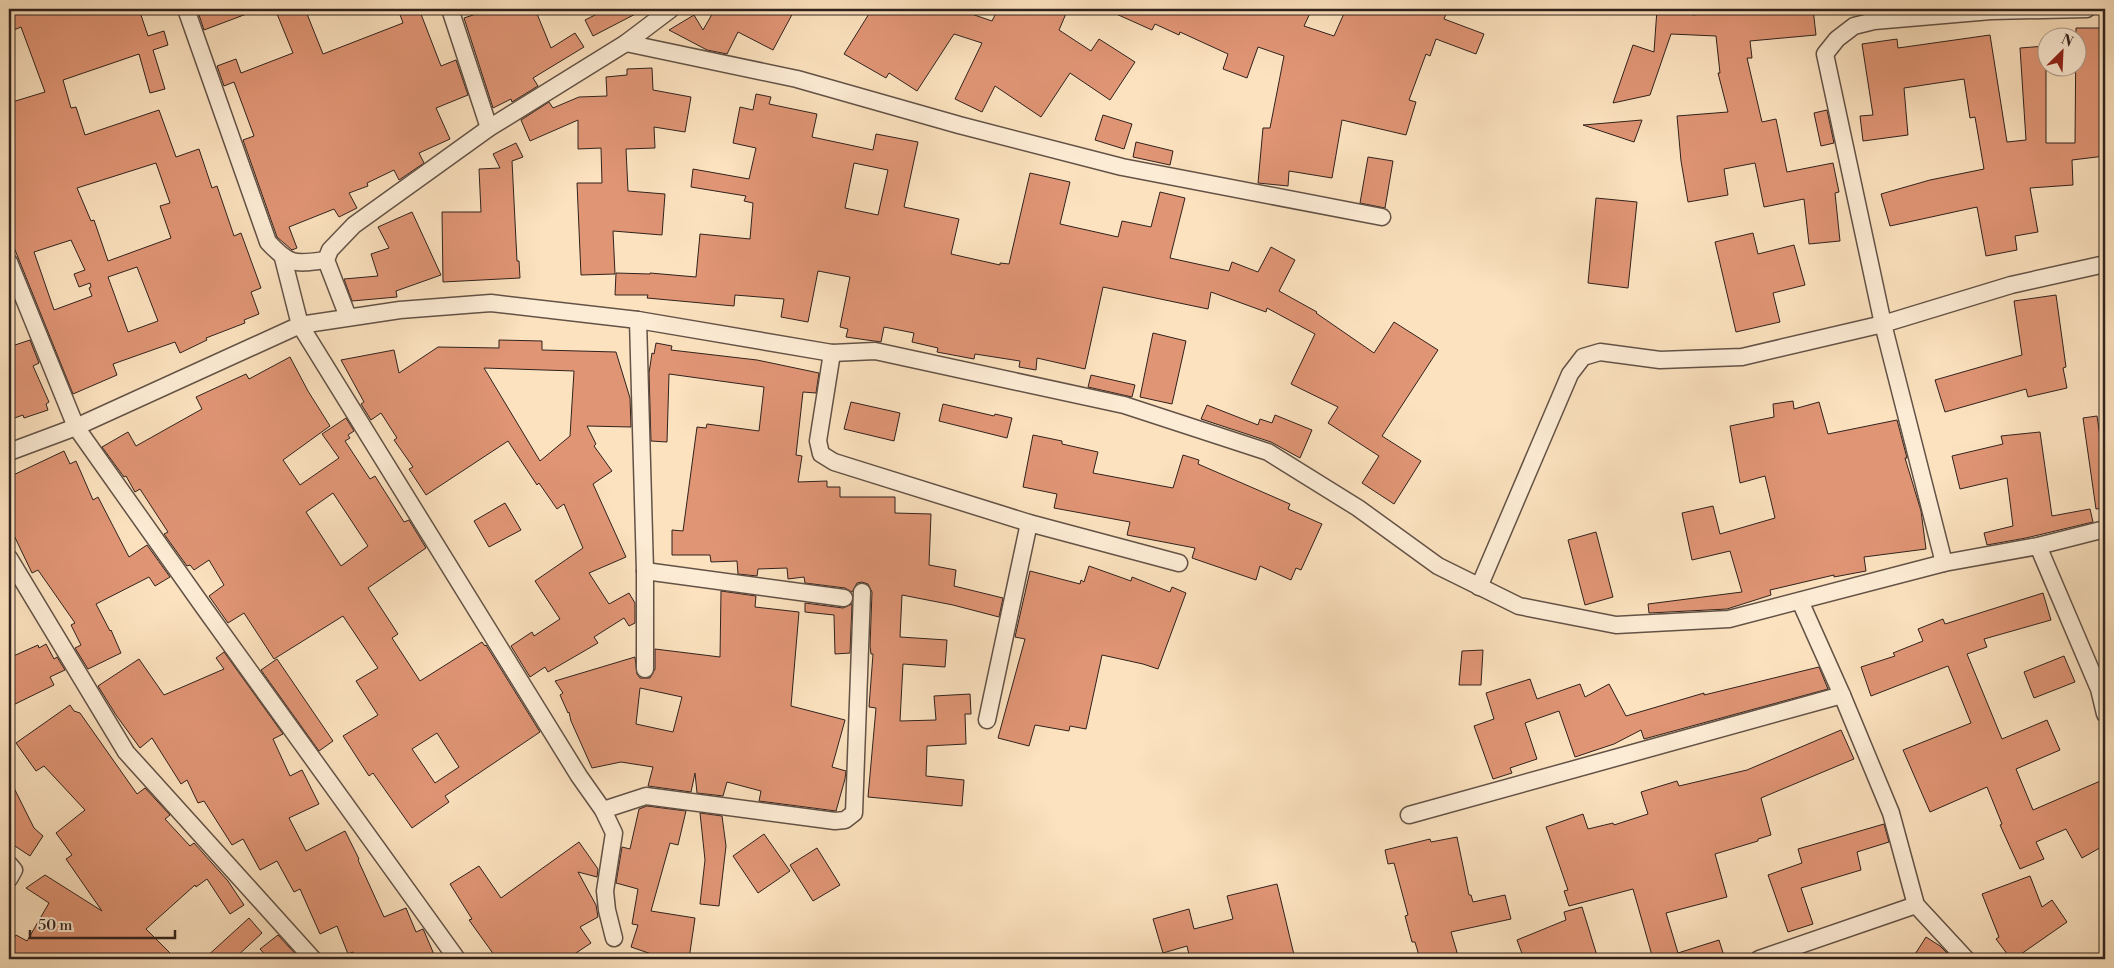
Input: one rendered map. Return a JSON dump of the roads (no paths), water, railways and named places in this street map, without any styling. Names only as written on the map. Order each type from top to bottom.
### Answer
[{"type":"street","points":[[186,9],[268,242],[283,258],[300,325],[579,776],[604,810],[614,834],[605,891],[607,910],[614,938]]},
{"type":"street","points":[[450,9],[489,128]]},
{"type":"street","points":[[348,317],[326,260],[330,250],[354,225],[489,128],[626,43],[671,9]]},
{"type":"street","points":[[1944,563],[1883,324],[1825,54],[1838,39],[1854,26],[1874,20],[1991,11],[2088,9]]},
{"type":"street","points":[[626,43],[797,79],[959,125],[1122,167],[1382,217]]},
{"type":"street","points":[[283,258],[301,263],[326,260]]},
{"type":"street","points":[[9,262],[76,427],[457,959]]},
{"type":"street","points":[[1479,587],[1570,374],[1583,357],[1600,352],[1660,360],[1742,357],[1883,324],[2011,285],[2105,264]]},
{"type":"street","points":[[9,452],[76,427],[300,325],[400,310],[491,303],[638,320],[832,353],[875,351],[1124,405],[1268,452],[1358,508],[1438,566],[1519,606],[1616,624],[1729,619],[1944,563],[2038,546],[2105,529]]},
{"type":"street","points":[[638,320],[645,571],[645,669]]},
{"type":"street","points":[[832,353],[818,441],[821,454],[834,462],[1029,523],[1179,563]]},
{"type":"street","points":[[987,720],[1029,523]]},
{"type":"street","points":[[2038,546],[2099,689],[2105,714]]},
{"type":"street","points":[[9,558],[126,752],[313,959]]},
{"type":"street","points":[[645,571],[844,598]]},
{"type":"street","points":[[604,810],[646,796],[835,821],[845,820],[854,813],[862,592]]},
{"type":"street","points":[[1800,601],[1842,695],[1891,813],[1916,905],[1966,959]]},
{"type":"street","points":[[1409,815],[1842,695]]},
{"type":"street","points":[[9,864],[14,870],[9,880]]},
{"type":"street","points":[[1759,959],[1916,905]]}]
